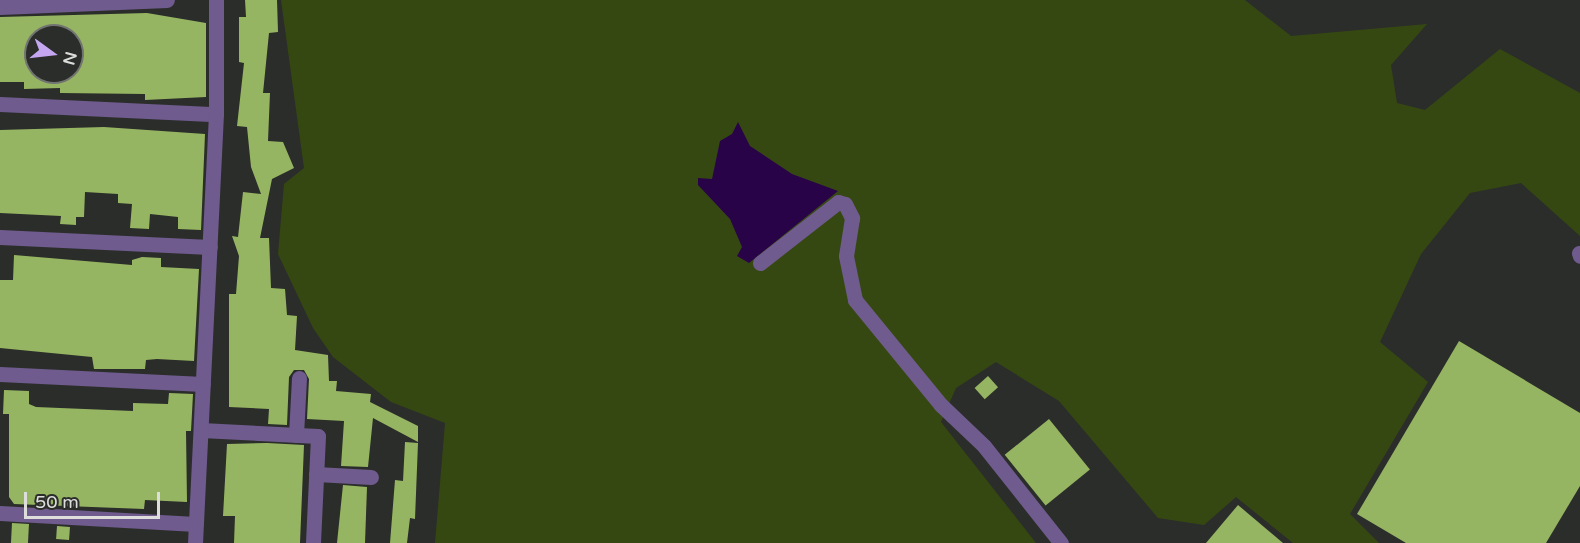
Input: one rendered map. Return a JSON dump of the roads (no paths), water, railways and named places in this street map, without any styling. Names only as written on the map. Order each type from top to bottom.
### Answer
[{"type":"street","points":[[0,7],[167,0]]},
{"type":"street","points":[[195,543],[216,114],[216,0]]},
{"type":"street","points":[[0,104],[216,114]]},
{"type":"street","points":[[760,263],[838,202],[845,204],[852,218],[846,256],[855,300],[941,405],[984,446],[1061,543]]},
{"type":"street","points":[[0,237],[210,247]]},
{"type":"street","points":[[0,374],[203,384]]},
{"type":"street","points":[[296,435],[299,378]]},
{"type":"street","points":[[201,430],[318,436],[313,543]]},
{"type":"street","points":[[316,474],[371,477]]},
{"type":"street","points":[[0,513],[196,524]]}]
